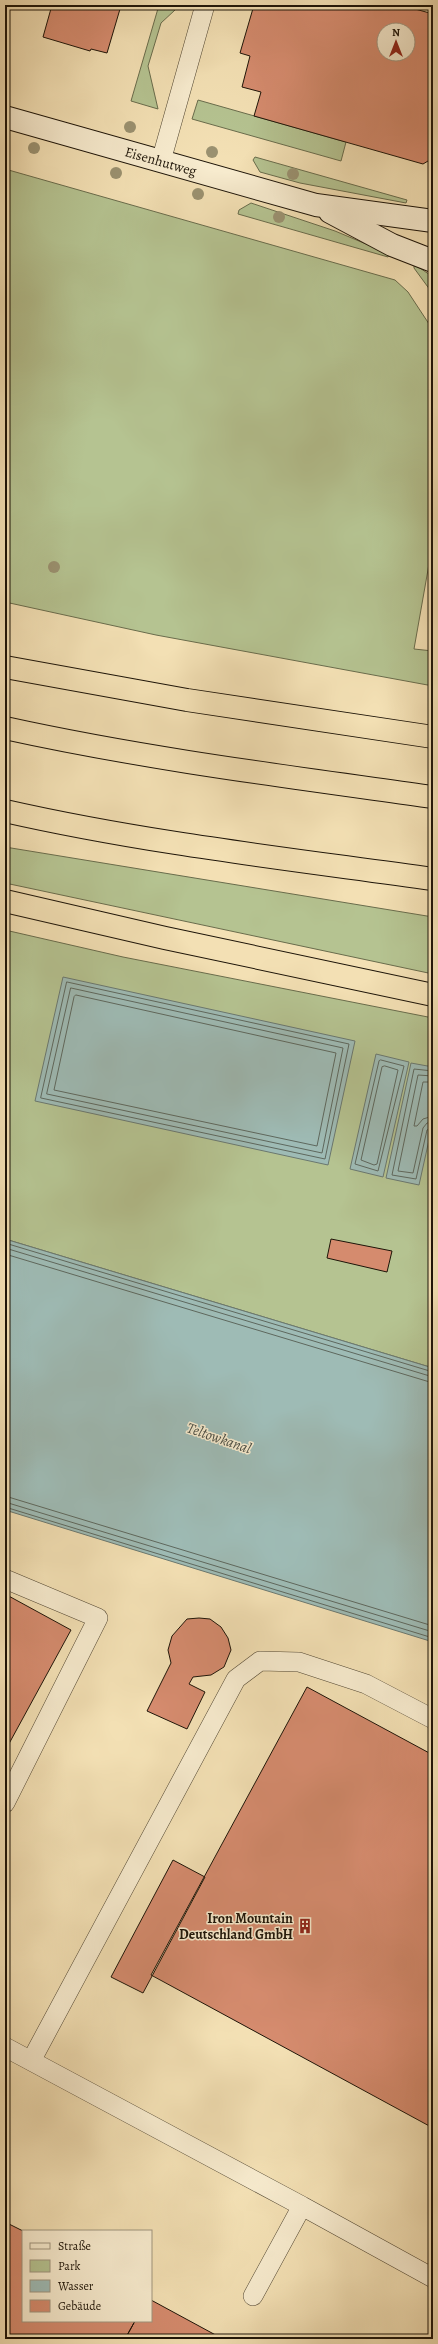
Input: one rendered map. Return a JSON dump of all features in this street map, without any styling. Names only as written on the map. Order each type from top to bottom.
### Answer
[{"type":"highway","points":[[5,667],[187,700],[433,737]]},
{"type":"highway","points":[[5,728],[48,737],[190,761],[433,797]]},
{"type":"highway","points":[[5,811],[58,823],[180,843],[433,879]]},
{"type":"highway","points":[[5,901],[165,938],[433,995]]},
{"type":"street","name":"Eisenhutweg","points":[[5,117],[316,205],[433,221]]},
{"type":"street","name":"Eisenhutweg","points":[[316,205],[392,245],[433,261]]},
{"type":"lane","points":[[161,162],[205,5]]},
{"type":"lane","points":[[5,1579],[98,1618],[5,1803]]},
{"type":"lane","points":[[31,2061],[236,1679],[260,1661],[299,1662],[366,1684],[433,1719]]},
{"type":"lane","points":[[5,2047],[433,2278]]},
{"type":"lane","points":[[253,2296],[302,2206]]},
{"type":"green space","points":[[159,5],[177,5],[175,10],[161,23],[148,66],[158,109],[131,101]]},
{"type":"green space","points":[[198,100],[346,142],[341,161],[192,119]]},
{"type":"green space","points":[[255,157],[407,200],[406,203],[300,183],[260,172],[253,160]]},
{"type":"green space","points":[[5,169],[395,280],[408,292],[433,330],[433,564],[429,564],[414,649],[433,651],[433,686],[156,635],[5,602]]},
{"type":"green space","points":[[251,203],[335,231],[390,254],[388,257],[238,214],[239,210]]},
{"type":"green space","points":[[414,264],[433,277],[433,294],[414,268]]},
{"type":"green space","points":[[5,847],[433,917],[433,974],[5,883]]},
{"type":"green space","points":[[5,930],[123,957],[433,1018],[433,1368],[5,1239]]},
{"type":"water","points":[[63,977],[355,1041],[328,1165],[35,1101]]},
{"type":"water","points":[[376,1054],[409,1062],[383,1177],[350,1169]]},
{"type":"water","points":[[411,1063],[433,1067],[433,1122],[419,1185],[386,1178]]},
{"type":"water","name":"Teltowkanal","points":[[5,1239],[433,1368],[433,1642],[5,1510]]},
{"type":"building","points":[[52,5],[116,5],[115,8],[120,9],[107,53],[91,49],[90,51],[43,37]]},
{"type":"building","points":[[254,5],[401,5],[433,14],[433,158],[423,164],[254,116],[261,92],[242,87],[250,56],[240,53]]},
{"type":"building","points":[[331,1239],[392,1251],[387,1272],[327,1258]]},
{"type":"building","points":[[5,1594],[71,1630],[5,1751]]},
{"type":"building","points":[[187,1619],[210,1619],[221,1627],[228,1638],[231,1650],[224,1667],[211,1675],[193,1677],[189,1684],[205,1692],[187,1729],[147,1711],[171,1663],[168,1650],[172,1636]]},
{"type":"building","name":"Iron Mountain Deutschland GmbH","points":[[307,1687],[433,1755],[433,2128],[151,1975]]},
{"type":"building","name":"Iron Mountain Deutschland GmbH","points":[[173,1860],[205,1877],[143,1993],[111,1977]]},
{"type":"building","points":[[5,2222],[22,2230],[22,2322],[134,2322],[125,2339],[5,2339]]},
{"type":"building","points":[[152,2301],[223,2339],[125,2339],[134,2322],[152,2322]]},
{"type":"place","name":"Iron Mountain Deutschland GmbH","points":[[305,1926]]}]
